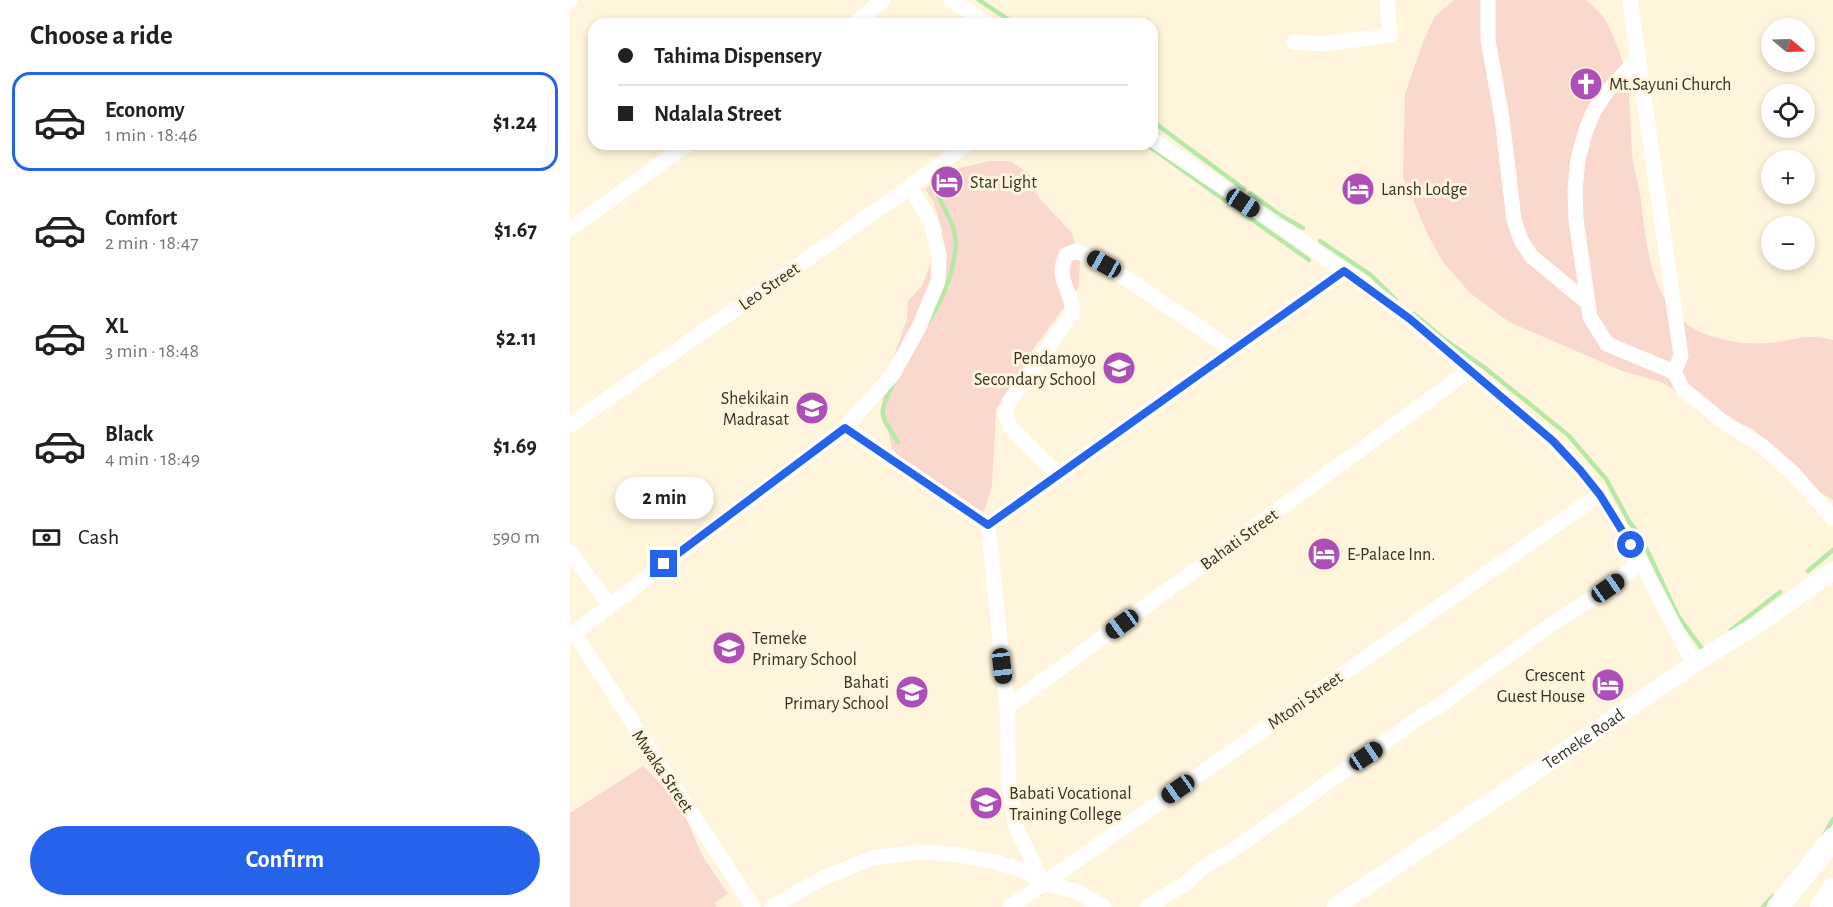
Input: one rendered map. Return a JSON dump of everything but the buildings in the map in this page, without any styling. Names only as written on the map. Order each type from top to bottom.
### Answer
[{"type":"main road","points":[[1778,907],[1833,838]]},
{"type":"main road","points":[[1821,907],[1833,889]]},
{"type":"street","points":[[861,18],[883,0]]},
{"type":"street","points":[[951,0],[967,5],[981,18]]},
{"type":"street","points":[[1294,42],[1324,44],[1390,35],[1387,0]]},
{"type":"street","points":[[1630,0],[1681,356],[1674,372]]},
{"type":"street","points":[[1490,1],[1488,40],[1502,118],[1514,220],[1521,240],[1531,256],[1588,303]]},
{"type":"street","points":[[1638,58],[1605,94],[1594,111],[1578,159],[1575,190],[1576,220],[1590,316],[1607,344],[1674,372],[1683,389],[1722,421],[1762,446],[1793,473],[1833,519]]},
{"type":"street","points":[[1158,143],[1410,319],[1553,441],[1600,495],[1641,562],[1694,664]]},
{"type":"street","points":[[570,229],[680,150]]},
{"type":"street","name":"Leo Street","points":[[570,425],[910,187],[959,150]]},
{"type":"street","points":[[572,635],[609,604],[845,428],[893,374],[920,327],[938,281],[939,255],[931,222],[910,187]]},
{"type":"street","points":[[1058,475],[1011,428],[1005,412],[1073,312],[1073,304],[1068,295],[1061,269],[1066,255],[1076,251],[1098,260],[1233,350]]},
{"type":"street","points":[[988,525],[1344,271]]},
{"type":"street","name":"Bahati Street","points":[[1007,707],[1470,370]]},
{"type":"street","points":[[845,428],[988,525],[1007,707],[1009,787],[1012,810],[1016,827],[1043,883]]},
{"type":"street","name":"Mtoni Street","points":[[1010,907],[1600,495]]},
{"type":"street","points":[[570,552],[609,604]]},
{"type":"street","points":[[1147,907],[1185,884],[1200,870],[1240,845],[1420,717],[1441,705],[1552,624],[1608,588],[1641,562]]},
{"type":"street","name":"Temeke Road","points":[[1335,907],[1833,572]]},
{"type":"street","name":"Mwaka Street","points":[[572,635],[753,907]]},
{"type":"street","points":[[772,907],[820,879],[873,858],[918,852],[953,854],[996,862],[1025,871],[1043,883],[1076,891],[1104,907]]},
{"type":"shaded area","points":[[1454,0],[1586,0],[1603,17],[1622,58],[1627,80],[1633,158],[1650,260],[1664,297],[1675,313],[1689,326],[1708,335],[1736,342],[1775,342],[1806,337],[1833,340],[1833,500],[1821,493],[1782,453],[1751,428],[1712,412],[1661,382],[1625,372],[1509,322],[1470,293],[1443,262],[1428,235],[1403,177],[1405,94],[1423,42],[1435,16]]},
{"type":"shaded area","points":[[989,161],[1011,161],[1030,175],[1039,198],[1072,233],[1080,260],[1079,287],[1031,352],[1016,381],[996,409],[992,487],[985,508],[975,524],[909,469],[892,448],[881,393],[907,319],[908,301],[922,286],[942,231],[934,202],[925,189],[948,171]]},
{"type":"shaded area","points":[[643,766],[667,790],[684,813],[702,855],[728,894],[715,903],[717,907],[570,907],[570,813]]},
{"type":"waterway","points":[[979,0],[1006,18]]},
{"type":"waterway","points":[[1158,125],[1244,189]]},
{"type":"waterway","points":[[1154,150],[1309,260]]},
{"type":"waterway","points":[[928,322],[945,291],[953,265],[956,241],[954,230],[934,183],[934,177],[937,174]]},
{"type":"waterway","points":[[1250,193],[1280,215],[1303,228]]},
{"type":"waterway","points":[[1320,241],[1371,275],[1396,300]]},
{"type":"waterway","points":[[1414,314],[1568,435],[1606,479],[1630,523],[1640,535],[1678,616],[1703,650],[1705,649]]},
{"type":"waterway","points":[[893,383],[883,408],[883,414],[898,442]]},
{"type":"waterway","points":[[1808,571],[1833,550]]},
{"type":"waterway","points":[[1731,630],[1780,592]]},
{"type":"waterway","points":[[1824,835],[1833,819]]},
{"type":"waterway","points":[[1763,907],[1773,896]]},
{"type":"place","name":"Mt.Sayuni Church","points":[[1586,84]]},
{"type":"place","name":"Star Light","points":[[947,182]]},
{"type":"place","name":"Lansh Lodge","points":[[1358,189]]},
{"type":"place","name":"Pendamoyo Secondary School","points":[[1119,368]]},
{"type":"place","name":"Shekikain Madrasat","points":[[812,408]]},
{"type":"place","name":"E-Palace Inn.","points":[[1324,554]]},
{"type":"place","name":"Temeke Primary School","points":[[729,648]]},
{"type":"place","name":"Crescent Guest House","points":[[1608,685]]},
{"type":"place","name":"Bahati Primary School","points":[[912,692]]},
{"type":"place","name":"Babati Vocational Training College","points":[[986,803]]},
{"type":"route","points":[[664,564],[845,428],[988,525],[1344,271],[1410,319],[1553,441],[1600,495],[1631,545]]}]
